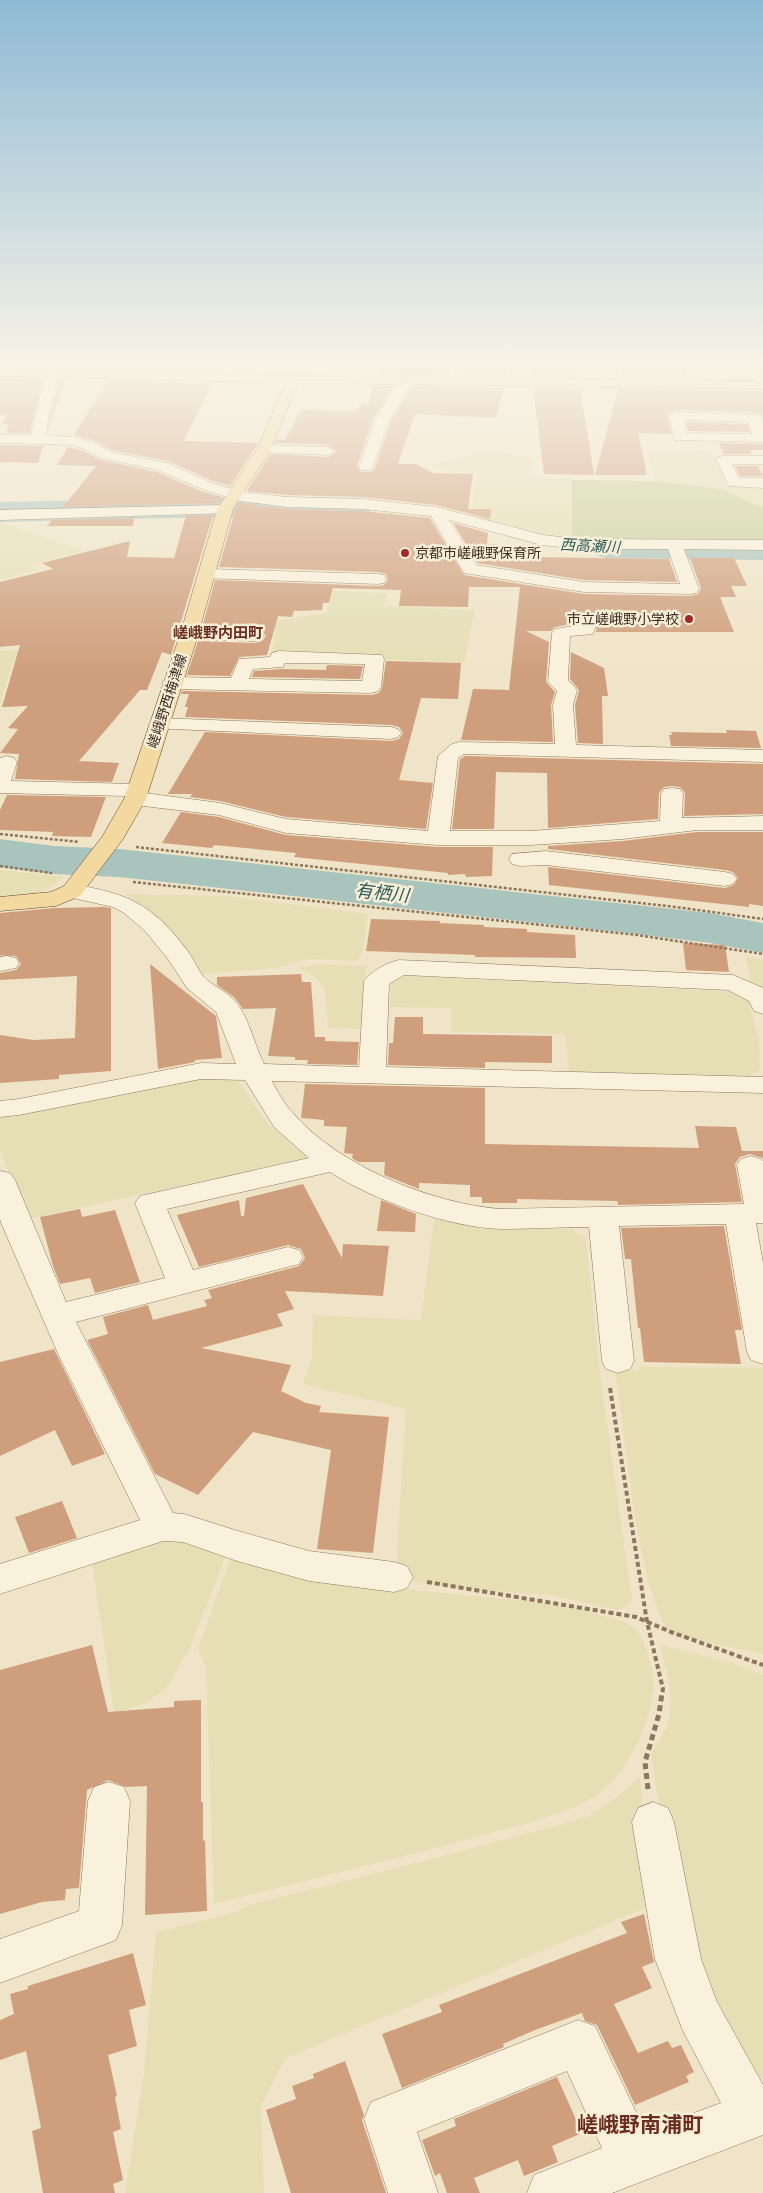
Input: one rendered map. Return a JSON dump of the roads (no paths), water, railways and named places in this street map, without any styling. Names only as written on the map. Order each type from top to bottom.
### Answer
[{"type":"main road","name":"嵯峨野西梅津線","points":[[0,904],[56,899],[79,881],[110,842],[136,794],[189,635],[227,505],[251,468]]},
{"type":"street","points":[[167,468],[207,486],[227,505]]},
{"type":"street","points":[[727,468],[734,483],[763,484]]},
{"type":"street","points":[[0,515],[287,502],[363,504],[438,517],[527,546],[591,553],[763,545]]},
{"type":"street","points":[[438,517],[470,569],[550,583],[584,587],[690,589],[676,549]]},
{"type":"street","points":[[676,549],[763,555]]},
{"type":"street","points":[[207,574],[378,579]]},
{"type":"street","points":[[566,752],[563,705],[567,690],[558,682],[551,636],[571,630],[587,630],[588,622]]},
{"type":"street","points":[[189,635],[255,636]]},
{"type":"street","points":[[172,683],[238,684],[371,686],[375,659],[279,657],[276,663],[246,663],[238,684]]},
{"type":"street","points":[[159,724],[325,722],[391,732]]},
{"type":"street","points":[[438,838],[448,756],[459,748],[763,756]]},
{"type":"street","points":[[0,783],[7,762]]},
{"type":"street","points":[[0,787],[136,794],[220,809],[286,826],[438,838],[531,838],[623,832],[697,823],[763,823]]},
{"type":"street","points":[[672,794],[672,827]]},
{"type":"street","points":[[623,832],[634,868]]},
{"type":"street","points":[[520,859],[546,858],[725,880]]},
{"type":"street","points":[[79,881],[130,905],[148,918],[179,956],[196,983],[215,997],[229,1011],[240,1043],[254,1072],[283,1120],[332,1162],[394,1192],[464,1215],[501,1219],[754,1214]]},
{"type":"street","points":[[372,1075],[377,981],[399,967],[733,983],[761,997],[763,1006]]},
{"type":"street","points":[[0,1109],[19,1107],[201,1071],[763,1085]]},
{"type":"street","points":[[183,1283],[150,1203],[332,1162]]},
{"type":"street","points":[[752,1165],[763,1352]]},
{"type":"street","points":[[0,1180],[25,1245],[96,1402],[162,1527]]},
{"type":"street","points":[[603,1218],[618,1361]]},
{"type":"street","points":[[57,1316],[288,1257]]},
{"type":"street","points":[[0,1579],[83,1554],[162,1527],[184,1528],[237,1546],[309,1566],[394,1577]]},
{"type":"street","points":[[0,1960],[100,1925],[109,1801]]},
{"type":"street","points":[[552,2193],[758,2113],[699,2015],[678,1959],[653,1822]]},
{"type":"street","points":[[413,2193],[388,2119],[578,2043],[633,2160]]},
{"type":"waterway","name":"西高瀬川","points":[[0,512],[265,506],[356,508]]},
{"type":"waterway","name":"西高瀬川","points":[[607,548],[763,550]]},
{"type":"waterway","name":"有栖川","points":[[0,853],[54,860],[119,863],[628,918],[710,928],[763,938]]},
{"type":"place","name":"京都市嵯峨野保育所","points":[[405,553]]},
{"type":"place","name":"市立嵯峨野小学校","points":[[689,619]]},
{"type":"district","name":"嵯峨野内田町","points":[[218,633]]},
{"type":"district","name":"嵯峨野南浦町","points":[[640,2125]]}]
